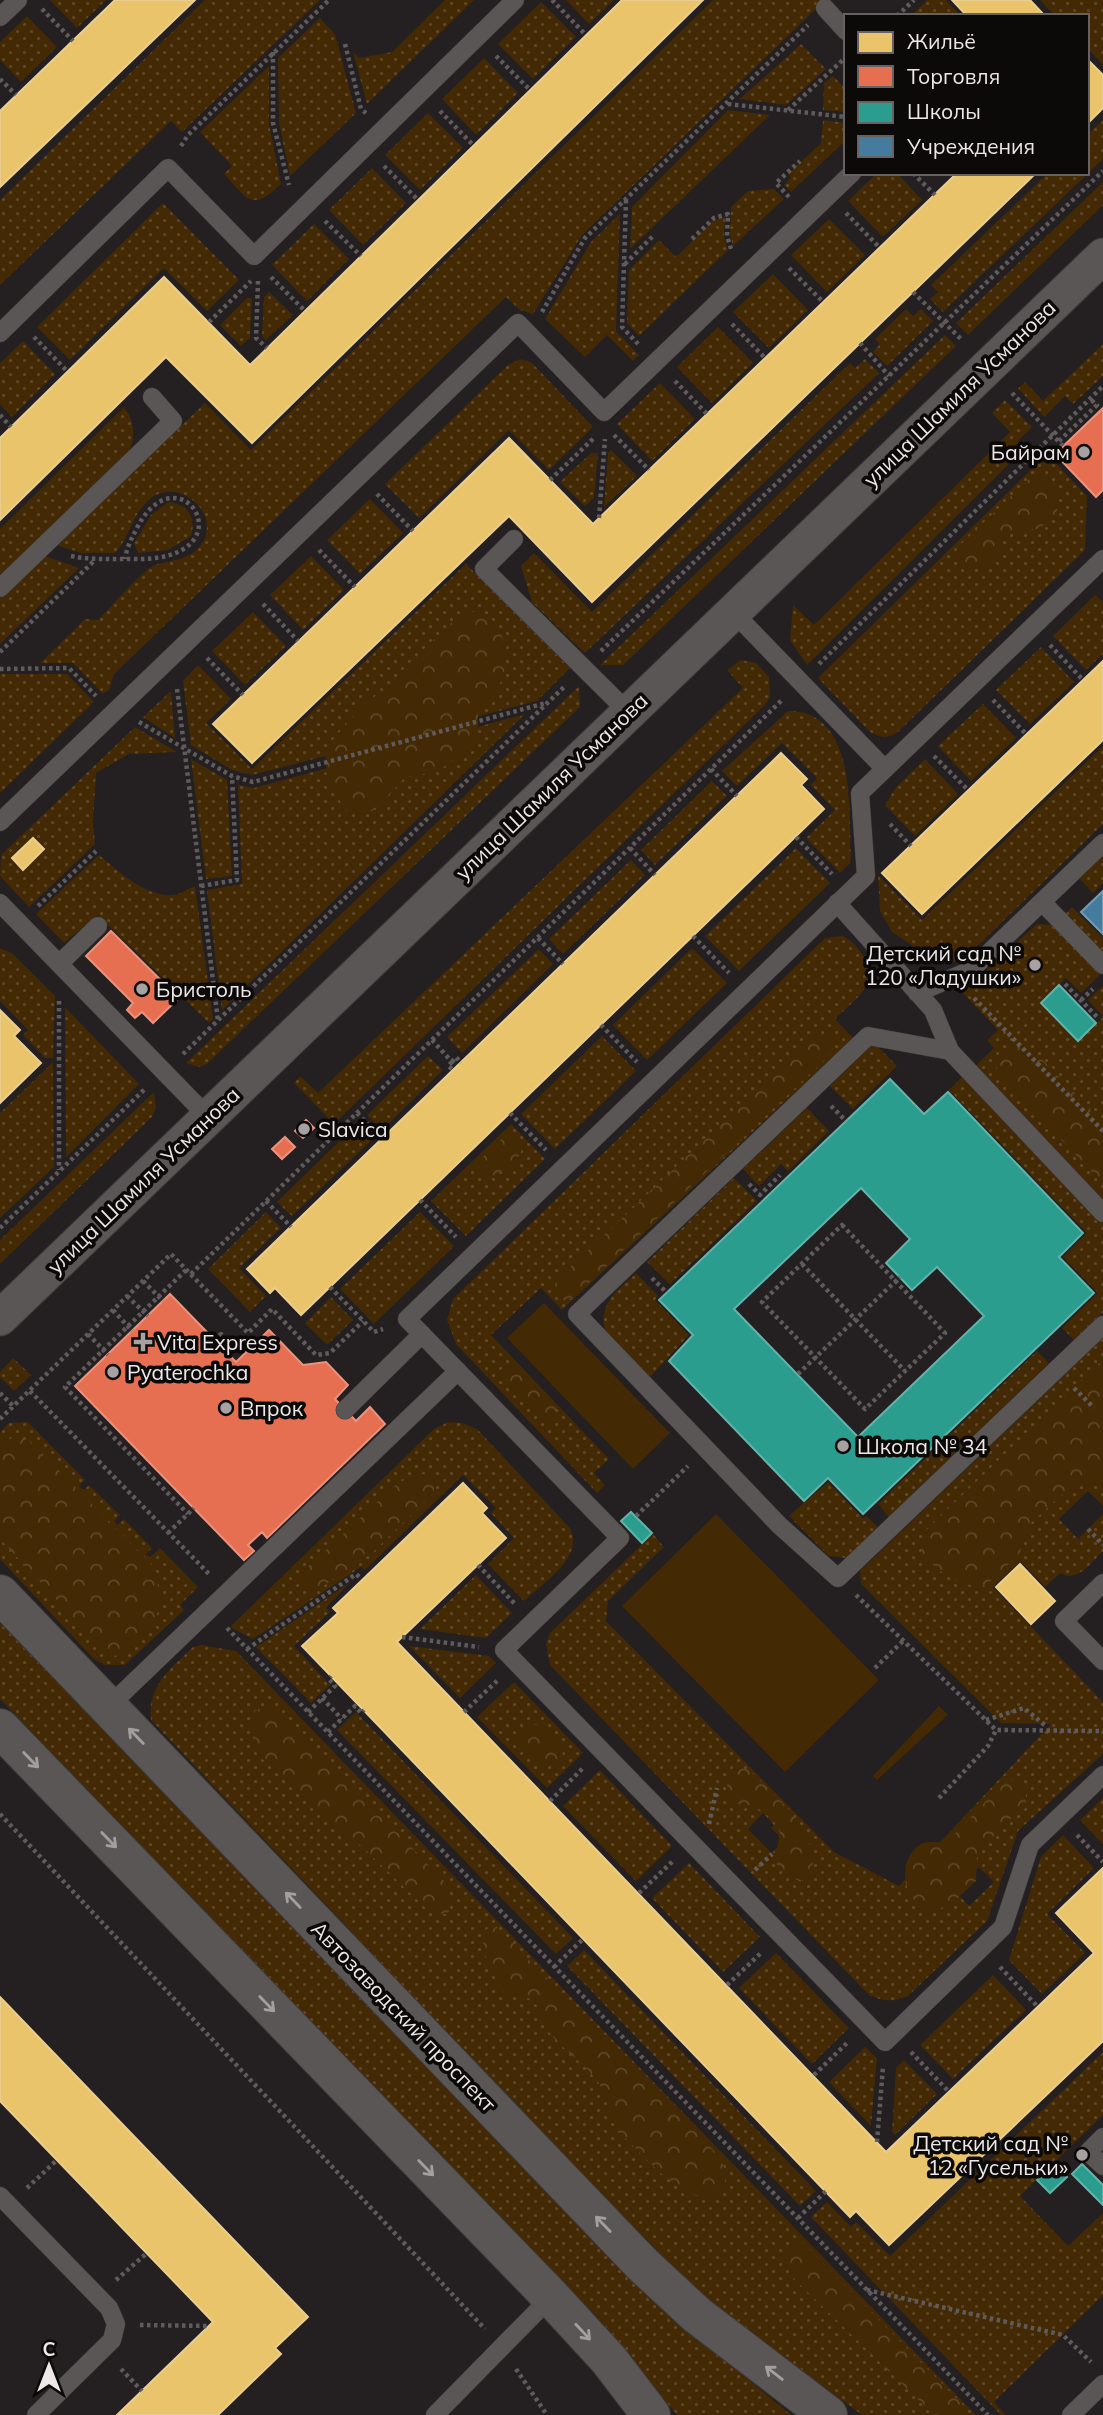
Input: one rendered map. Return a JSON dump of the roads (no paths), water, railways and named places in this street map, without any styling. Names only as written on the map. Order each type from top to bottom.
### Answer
[{"type":"street","name":"улица Шамиля Усманова","points":[[0,1318],[733,611],[1100,264]]},
{"type":"street","name":"Автозаводский проспект","points":[[0,1594],[642,2265],[697,2315],[828,2415]]},
{"type":"street","points":[[0,1728],[551,2297],[609,2360],[651,2415]]},
{"type":"lane","points":[[0,17],[18,0]]},
{"type":"lane","points":[[0,333],[168,168],[254,256],[515,0]]},
{"type":"lane","points":[[825,8],[844,29]]},
{"type":"lane","points":[[0,822],[518,323],[605,419],[656,362],[850,175]]},
{"type":"lane","points":[[0,588],[173,421],[152,397]]},
{"type":"lane","points":[[514,539],[484,569],[628,712]]},
{"type":"lane","points":[[1103,559],[860,793],[866,876],[407,1319],[620,1538],[533,1622],[510,1656],[867,2024],[889,2038],[1003,1927],[1030,1845],[1103,1775]]},
{"type":"lane","points":[[733,611],[885,769]]},
{"type":"lane","points":[[917,993],[971,970],[1103,843]]},
{"type":"lane","points":[[843,898],[933,1010],[950,1051],[1103,1213]]},
{"type":"lane","points":[[1042,902],[1103,965]]},
{"type":"lane","points":[[0,903],[208,1117]]},
{"type":"lane","points":[[59,964],[98,926]]},
{"type":"lane","points":[[950,1051],[868,1036],[577,1314],[779,1525],[838,1578],[1103,1325]]},
{"type":"lane","points":[[345,1410],[422,1334]]},
{"type":"lane","points":[[108,1707],[458,1371]]},
{"type":"lane","points":[[1103,1583],[1064,1621],[1103,1661]]},
{"type":"lane","points":[[1103,2137],[1088,2152],[1103,2166]]},
{"type":"lane","points":[[5,2200],[109,2308],[116,2324],[112,2340],[36,2415]]},
{"type":"lane","points":[[435,2415],[551,2297]]},
{"type":"lane","points":[[1071,2415],[1103,2384]]},
{"type":"place","name":"Байрам","points":[[1084,452]]},
{"type":"place","name":"Детский сад № 120 «Ладушки»","points":[[1035,965]]},
{"type":"place","name":"Бристоль","points":[[142,989]]},
{"type":"place","name":"Slavica","points":[[304,1129]]},
{"type":"place","name":"Vita Express","points":[[143,1342]]},
{"type":"place","name":"Pyaterochka","points":[[113,1372]]},
{"type":"place","name":"Впрок","points":[[226,1408]]},
{"type":"place","name":"Школа № 34","points":[[843,1446]]},
{"type":"place","name":"Детский сад № 12 «Гусельки»","points":[[1082,2155]]}]
